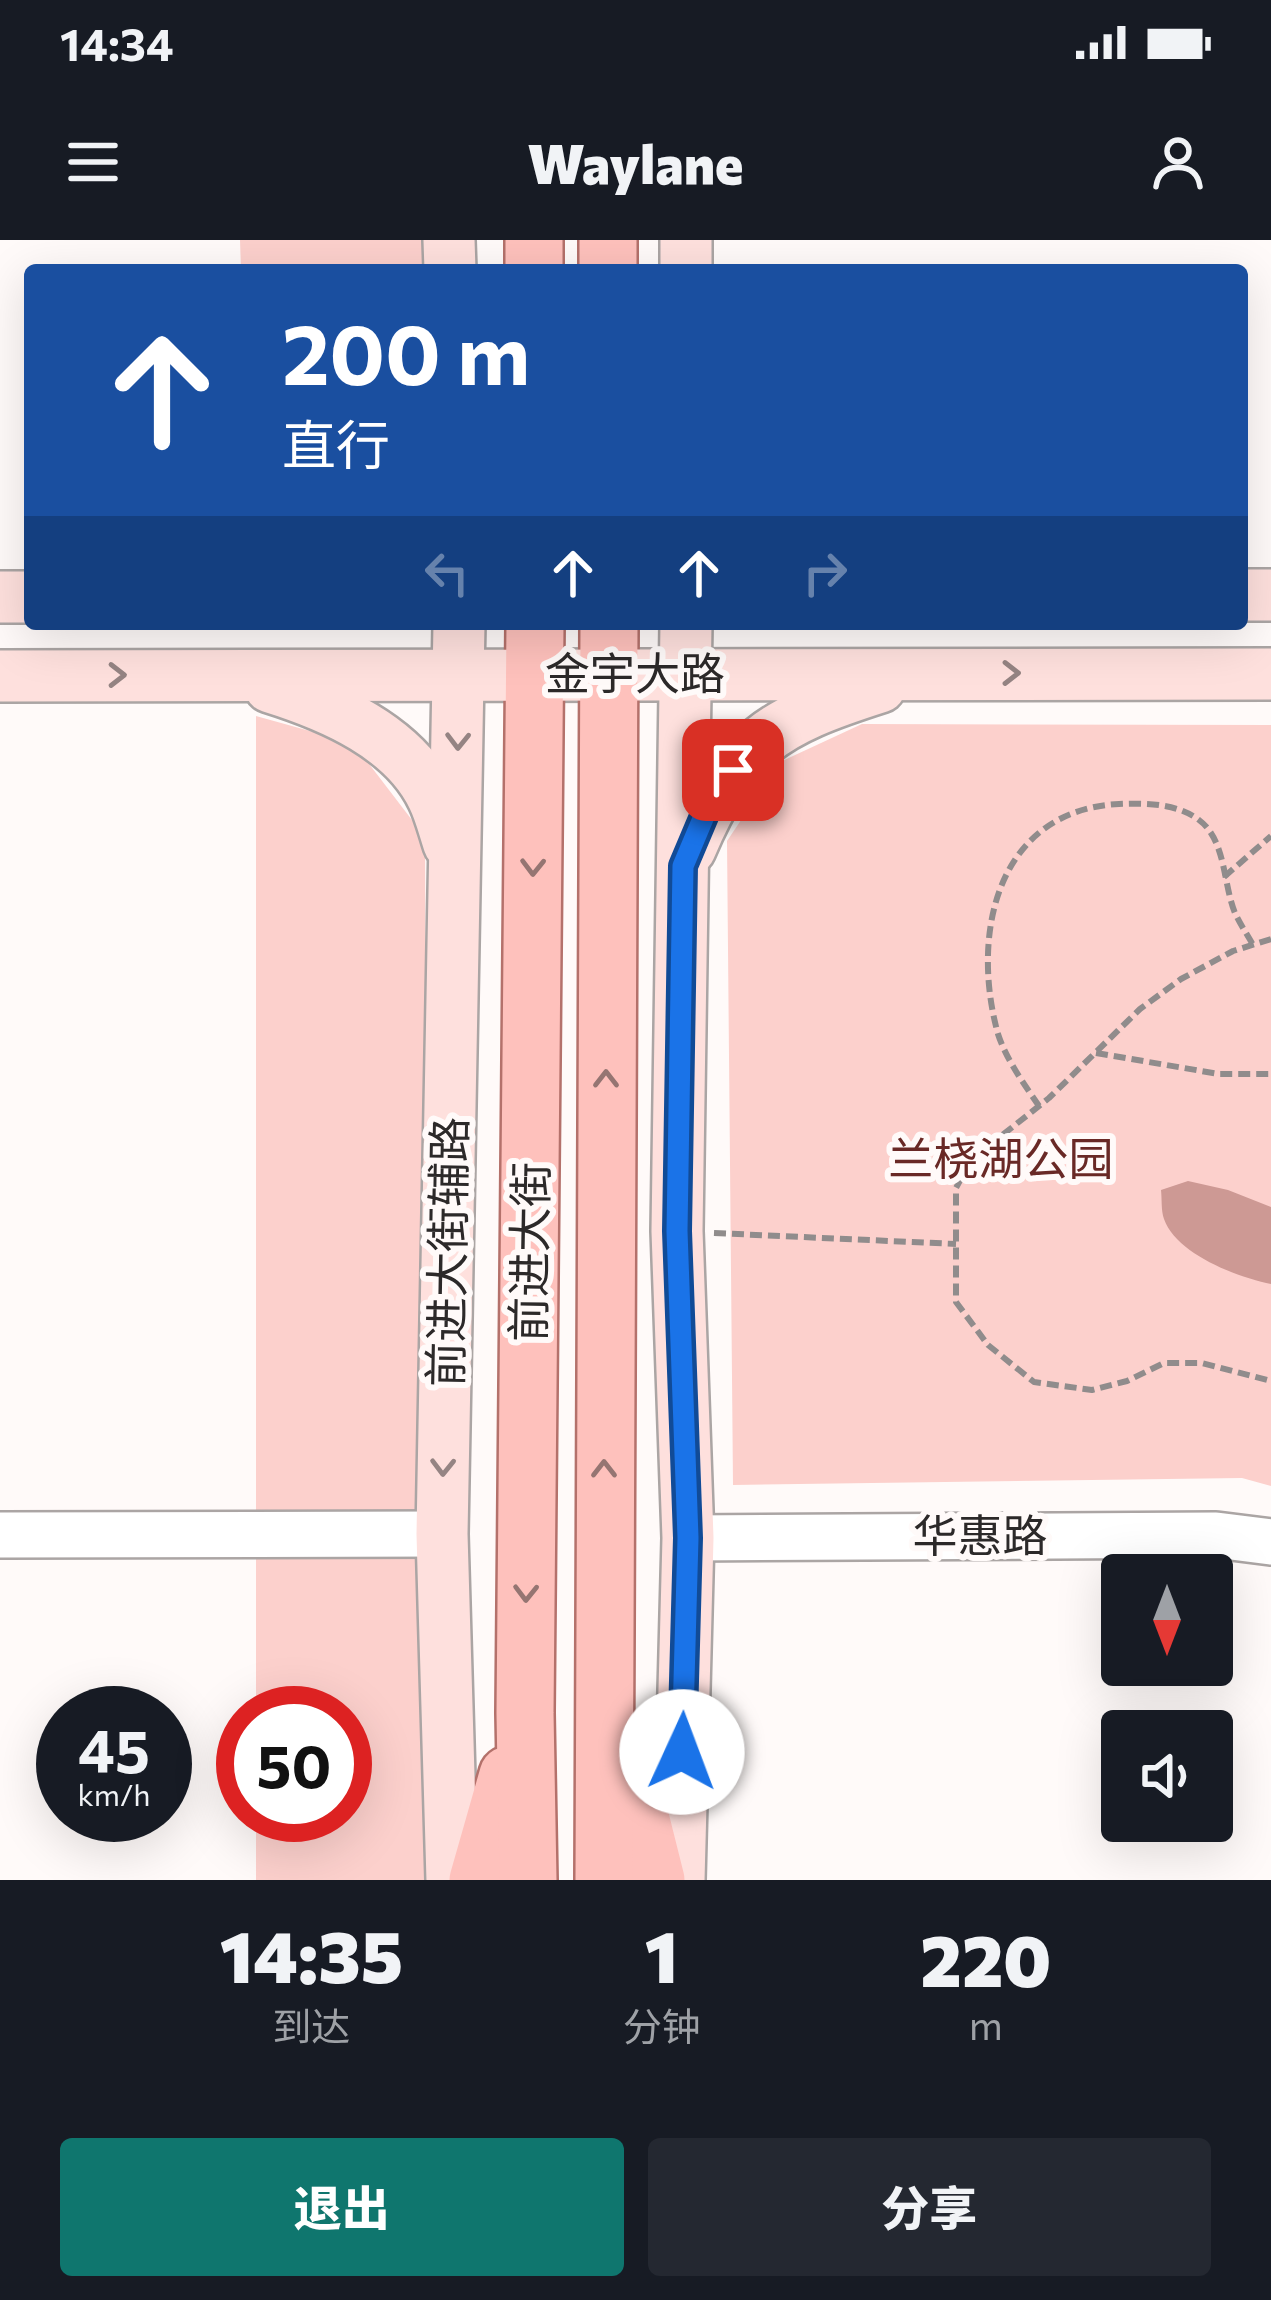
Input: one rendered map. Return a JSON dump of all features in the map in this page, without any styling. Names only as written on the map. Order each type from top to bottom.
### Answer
[{"type":"main road","name":"金宇大路","points":[[0,676],[230,675],[459,649],[686,649],[924,673],[1271,674]]},
{"type":"main road","name":"前进大街辅路","points":[[452,1880],[442,1534],[459,649]]},
{"type":"main road","name":"前进大街","points":[[528,1880],[525,1713],[535,649]]},
{"type":"main road","name":"前进大街","points":[[604,1880],[609,649]]},
{"type":"main road","points":[[679,1880],[688,1538],[677,1231],[686,649]]},
{"type":"main road","points":[[683,866],[713,795],[754,744],[817,707],[924,673]]},
{"type":"main road","points":[[230,675],[317,702],[362,725],[401,757],[432,795],[455,863]]},
{"type":"main road","points":[[603,1668],[656,1880]]},
{"type":"main road","points":[[478,1880],[525,1713]]},
{"type":"street","points":[[0,1535],[442,1534]]},
{"type":"street","name":"华惠路","points":[[688,1538],[1216,1535],[1271,1541]]},
{"type":"path","points":[[1039,1106],[999,1038],[987,949],[992,910],[1024,844],[1078,810],[1141,803],[1173,808],[1200,820],[1216,840],[1234,911],[1253,945]]},
{"type":"path","points":[[1224,877],[1271,836]]},
{"type":"path","points":[[1271,939],[1181,979],[1140,1009],[1039,1106],[971,1160],[956,1188],[956,1302],[988,1345],[1034,1382],[1092,1390],[1164,1364],[1202,1364],[1271,1382]]},
{"type":"path","points":[[1096,1052],[1219,1074],[1271,1074]]},
{"type":"path","points":[[677,1231],[956,1244]]},
{"type":"green space","points":[[240,240],[426,240],[426,264],[241,264]]},
{"type":"green space","points":[[256,716],[353,743],[425,837],[429,1880],[256,1880],[256,1842],[372,1842],[372,1686],[256,1686]]},
{"type":"green space","name":"兰桡湖公园","points":[[862,724],[1271,725],[1271,1486],[1242,1478],[733,1485],[727,841],[780,762]]},
{"type":"shaded area","points":[[1188,1181],[1271,1207],[1271,1284],[1209,1262],[1171,1232],[1163,1216],[1161,1190]]},
{"type":"route","points":[[682,1752],[688,1538],[677,1231],[683,866],[713,795],[733,770]]}]
